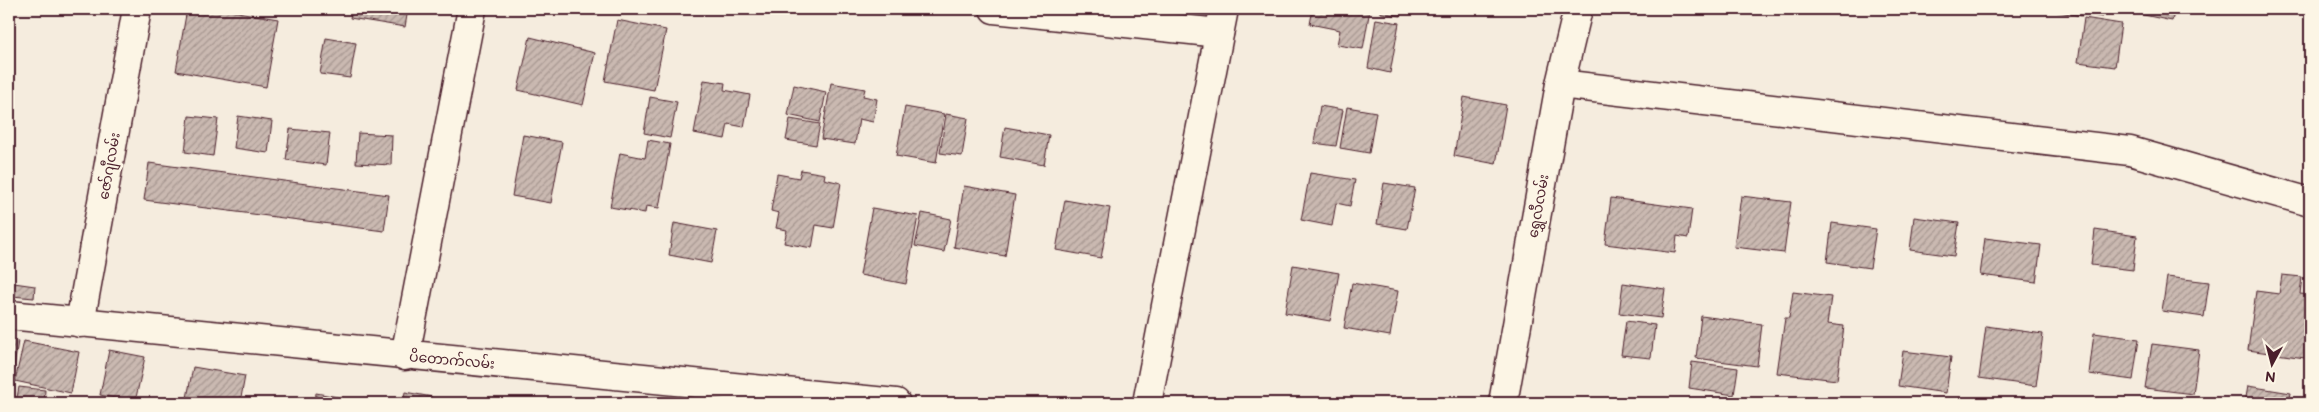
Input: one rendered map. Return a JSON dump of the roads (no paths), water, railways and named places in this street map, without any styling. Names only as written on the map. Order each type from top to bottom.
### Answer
[{"type":"street","name":"ဇော်ဂျီလမ်း","points":[[80,323],[137,9]]},
{"type":"street","points":[[405,356],[472,9]]},
{"type":"street","points":[[994,9],[1222,21],[1147,403]]},
{"type":"street","name":"ရွှေလီလမ်း","points":[[1502,403],[1560,84],[1578,9]]},
{"type":"street","points":[[1560,84],[2130,152],[2310,202]]},
{"type":"street","name":"ပိတောက်လမ်း","points":[[9,315],[847,400],[896,403]]}]
